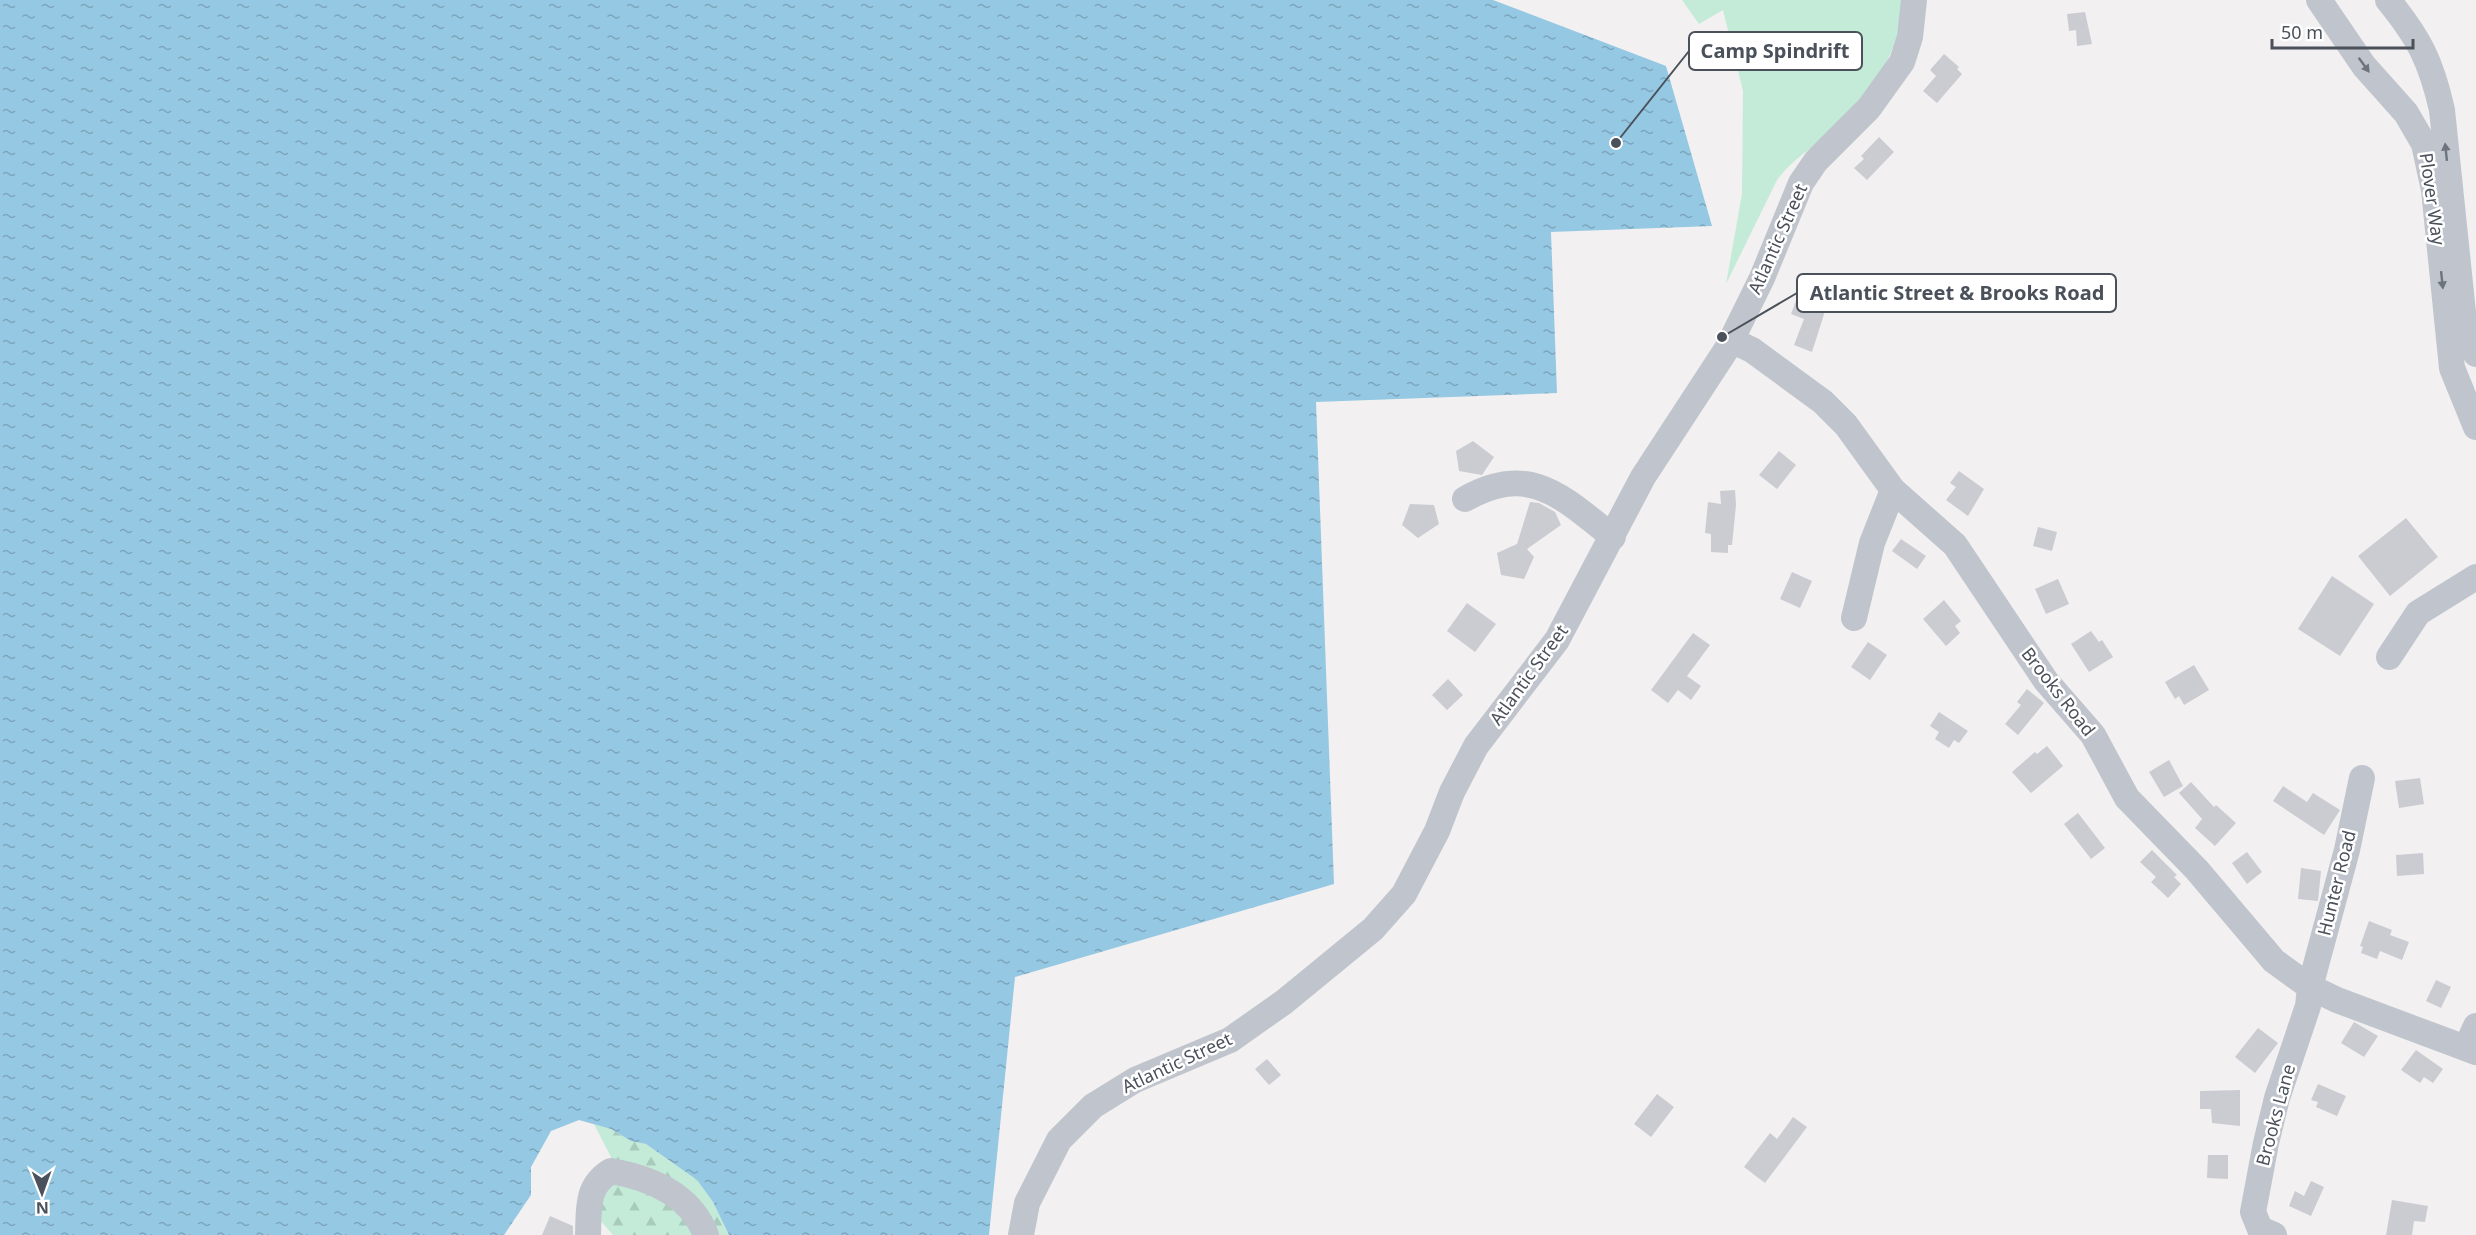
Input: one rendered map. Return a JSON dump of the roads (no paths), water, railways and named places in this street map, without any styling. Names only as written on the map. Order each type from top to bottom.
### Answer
[{"type":"street","name":"Atlantic Street","points":[[1021,1235],[1027,1203],[1059,1140],[1093,1106],[1135,1080],[1230,1040],[1284,1002],[1373,929],[1404,894],[1433,840],[1452,792],[1476,746],[1557,640],[1643,477],[1731,340],[1762,278],[1801,183],[1816,161],[1869,108],[1902,62],[1910,37],[1914,0]]},
{"type":"street","name":"Plover Way","points":[[2319,0],[2364,66],[2406,113],[2424,144],[2434,190],[2452,368],[2476,428]]},
{"type":"street","name":"Plover Way","points":[[2388,0],[2415,36],[2429,60],[2435,81],[2442,110],[2463,322],[2476,354]]},
{"type":"street","name":"Brooks Road","points":[[1731,340],[1752,350],[1823,402],[1846,425],[1893,490],[1955,545],[2046,681],[2093,735],[2127,798],[2197,870],[2274,962],[2310,987],[2347,1004],[2473,1042]]},
{"type":"street","points":[[1465,499],[1486,487],[1509,481],[1546,489],[1613,537]]},
{"type":"street","points":[[1854,618],[1872,543],[1893,490]]},
{"type":"street","points":[[2390,657],[2418,613],[2476,578]]},
{"type":"street","name":"Hunter Road","points":[[2310,987],[2348,850],[2362,778]]},
{"type":"street","name":"Brooks Lane","points":[[2274,1235],[2260,1229],[2253,1212],[2277,1098],[2308,1006],[2310,987]]},
{"type":"street","points":[[588,1235],[589,1199],[592,1188],[611,1170],[648,1180],[668,1190],[694,1213],[706,1235]]},
{"type":"water","points":[[0,0],[1493,0],[1666,66],[1712,226],[1551,232],[1557,393],[1316,402],[1334,884],[1015,977],[989,1235],[729,1235],[713,1202],[697,1180],[646,1144],[631,1141],[611,1129],[579,1120],[551,1131],[531,1167],[531,1195],[504,1235],[0,1235]]},
{"type":"place","name":"Camp Spindrift","points":[[1616,143]]},
{"type":"place","name":"Atlantic Street & Brooks Road","points":[[1722,337]]}]
